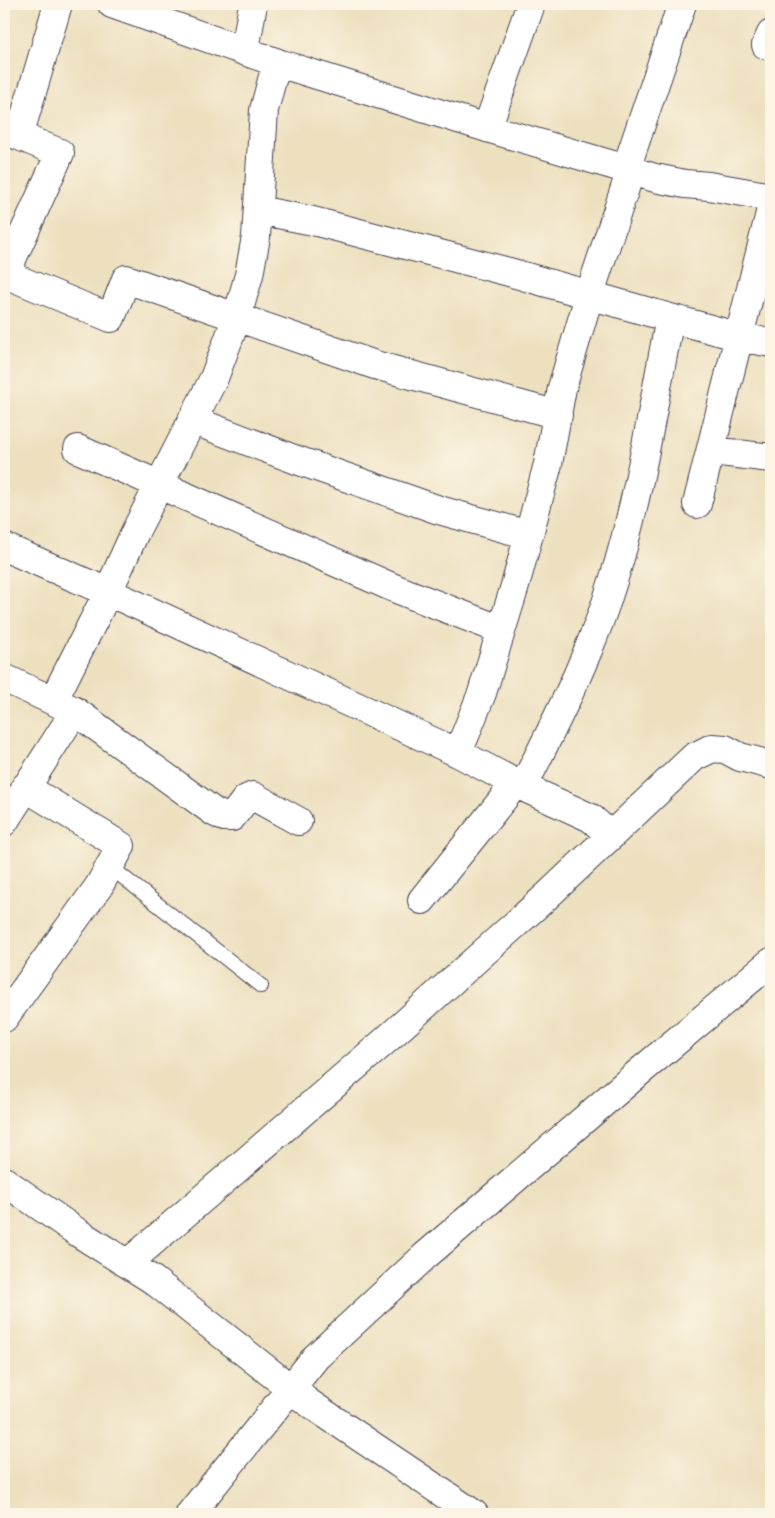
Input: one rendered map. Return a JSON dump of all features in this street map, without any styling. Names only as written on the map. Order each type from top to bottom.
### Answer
[{"type":"street","points":[[58,4],[11,133],[60,153],[5,276],[111,318],[126,279],[375,364],[558,415]]},
{"type":"street","points":[[112,4],[278,62],[628,170],[685,184],[709,186],[771,197]]},
{"type":"street","points":[[245,50],[253,4]]},
{"type":"street","points":[[487,128],[531,4]]},
{"type":"street","points":[[458,753],[482,693],[501,630],[548,464],[562,388],[628,170],[682,4]]},
{"type":"street","points":[[4,822],[25,787],[64,706],[108,592],[159,484],[214,378],[237,317],[256,237],[264,110],[278,62]]},
{"type":"street","points":[[697,504],[712,451],[771,209]]},
{"type":"street","points":[[258,210],[313,221],[500,269],[670,318],[740,337],[771,343]]},
{"type":"street","points":[[422,900],[520,785],[583,664],[614,578],[630,519],[670,318]]},
{"type":"street","points":[[192,420],[294,459],[439,510],[529,535]]},
{"type":"street","points":[[78,448],[394,588],[501,630]]},
{"type":"street","points":[[712,451],[771,458]]},
{"type":"street","points":[[4,547],[108,592],[458,753],[520,785],[591,818],[611,836]]},
{"type":"street","points":[[4,678],[64,706],[214,812],[224,817],[232,817],[246,799],[253,796],[298,821]]},
{"type":"street","points":[[128,1263],[385,1041],[548,895],[694,757],[712,748],[725,749],[740,757],[771,766]]},
{"type":"street","points":[[4,1018],[99,886],[121,846],[25,787]]},
{"type":"street","points":[[190,1514],[316,1357],[425,1256],[771,962]]},
{"type":"street","points":[[4,1180],[76,1232],[153,1280],[309,1403],[474,1514]]},
{"type":"lane","points":[[109,866],[261,986]]}]
